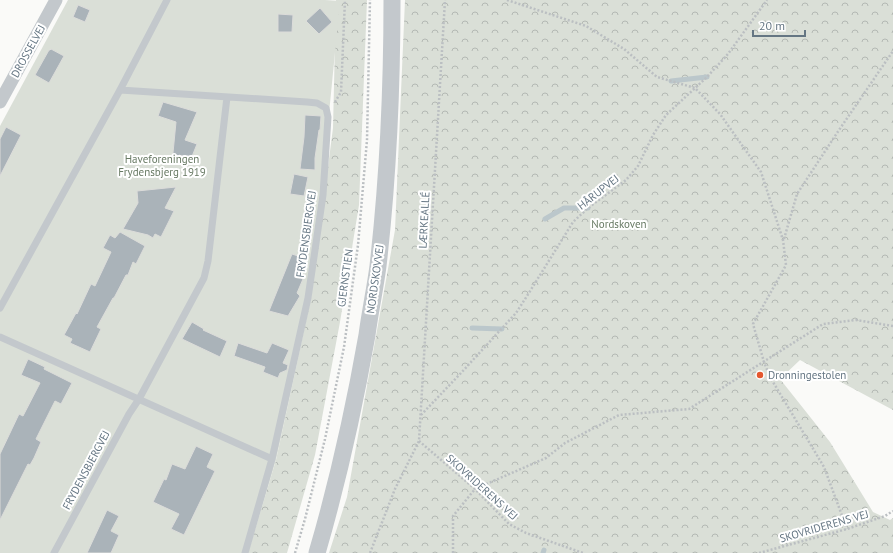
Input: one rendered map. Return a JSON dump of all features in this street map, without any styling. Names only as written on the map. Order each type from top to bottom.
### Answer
[{"type":"street","name":"DROSSELVEJ","points":[[0,102],[56,0]]},
{"type":"street","name":"NORDSKOVVEJ","points":[[317,553],[347,439],[357,391],[378,267],[390,103],[392,0]]},
{"type":"lane","points":[[0,308],[120,90],[167,0]]},
{"type":"lane","points":[[120,90],[317,103],[326,108],[328,117]]},
{"type":"lane","name":"FRYDENSBJERGVEJ","points":[[54,553],[204,278],[208,261],[227,97]]},
{"type":"lane","name":"FRYDENSBJERGVEJ","points":[[245,553],[272,460],[308,298],[323,195],[328,117]]},
{"type":"lane","points":[[0,337],[272,460]]},
{"type":"path","points":[[328,117],[341,92],[345,0]]},
{"type":"path","name":"GJERNSTIEN","points":[[294,553],[305,519],[326,439],[344,347],[358,245],[367,140],[370,0]]},
{"type":"path","name":"LÆRKEALLÉ","points":[[419,441],[445,0]]},
{"type":"path","points":[[507,0],[586,26],[624,49],[657,77],[695,88],[720,114],[761,172],[783,240],[786,264],[753,324],[770,377],[824,467],[847,529]]},
{"type":"path","name":"HÅRUPVEJ","points":[[421,415],[516,313],[573,222],[588,208],[626,180],[638,166],[653,135],[666,115],[728,54],[767,0]]},
{"type":"path","points":[[783,240],[797,194],[893,51]]},
{"type":"path","points":[[453,553],[453,516],[475,489],[546,458],[565,443],[619,415],[689,409],[823,324],[856,320],[893,326]]},
{"type":"path","points":[[370,553],[395,489],[419,441]]},
{"type":"path","name":"SKOVRIDERENS VEJ","points":[[419,441],[475,489],[508,524],[526,533],[583,553]]},
{"type":"path","name":"SKOVRIDERENS VEJ","points":[[759,553],[847,529],[885,516],[893,511]]},
{"type":"green space","name":"Haveforeningen Frydensbjerg 1919","points":[[68,0],[340,1],[311,298],[276,460],[248,553],[0,553],[0,126]]},
{"type":"green space","points":[[336,0],[367,0],[359,205],[340,322],[315,455],[287,553],[248,553],[276,460],[311,298],[333,128]]},
{"type":"green space","name":"Nordskoven","points":[[405,0],[893,0],[893,410],[800,360],[780,379],[830,442],[873,512],[890,520],[893,518],[893,553],[329,553],[347,497],[395,230]]},
{"type":"building","points":[[78,5],[90,10],[85,22],[73,17]]},
{"type":"building","points":[[320,8],[332,22],[319,34],[306,21]]},
{"type":"building","points":[[278,14],[293,15],[292,32],[278,32]]},
{"type":"building","points":[[51,49],[64,56],[49,83],[35,75]]},
{"type":"building","points":[[163,102],[197,112],[185,140],[197,144],[191,159],[179,155],[175,164],[172,163],[176,122],[158,116]]},
{"type":"building","points":[[305,115],[321,116],[315,158],[315,170],[300,169]]},
{"type":"building","points":[[6,127],[21,135],[0,176],[0,139]]},
{"type":"building","points":[[294,174],[308,177],[304,196],[290,194]]},
{"type":"building","points":[[176,187],[165,208],[174,211],[161,237],[155,234],[153,238],[148,235],[123,229],[138,203],[137,191]]},
{"type":"building","points":[[120,232],[145,246],[136,264],[133,262],[128,275],[126,275],[97,327],[101,329],[90,352],[70,343],[72,339],[64,335],[76,313],[77,314],[91,284],[95,286],[111,252],[103,248],[110,235],[115,238]]},
{"type":"building","points":[[292,254],[307,259],[300,277],[303,279],[297,293],[300,296],[288,316],[269,311]]},
{"type":"building","points":[[192,322],[204,329],[203,330],[227,341],[220,357],[182,339]]},
{"type":"building","points":[[238,343],[267,353],[272,343],[289,350],[283,363],[288,365],[287,370],[280,373],[278,378],[263,372],[265,367],[234,356]]},
{"type":"building","points":[[28,359],[72,383],[61,404],[55,401],[36,439],[41,442],[34,458],[30,465],[28,464],[0,520],[0,454],[19,414],[23,416],[40,383],[21,375]]},
{"type":"building","points":[[196,446],[213,454],[207,467],[215,471],[184,535],[171,529],[179,514],[153,502],[164,479],[166,480],[172,464],[185,469]]},
{"type":"building","points":[[107,510],[119,516],[111,531],[119,535],[111,553],[87,553]]},
{"type":"waterway","points":[[671,81],[707,77]]},
{"type":"waterway","points":[[545,219],[564,208],[588,208]]},
{"type":"waterway","points":[[472,328],[502,329]]},
{"type":"place","name":"Dronningestolen","points":[[760,375]]}]
